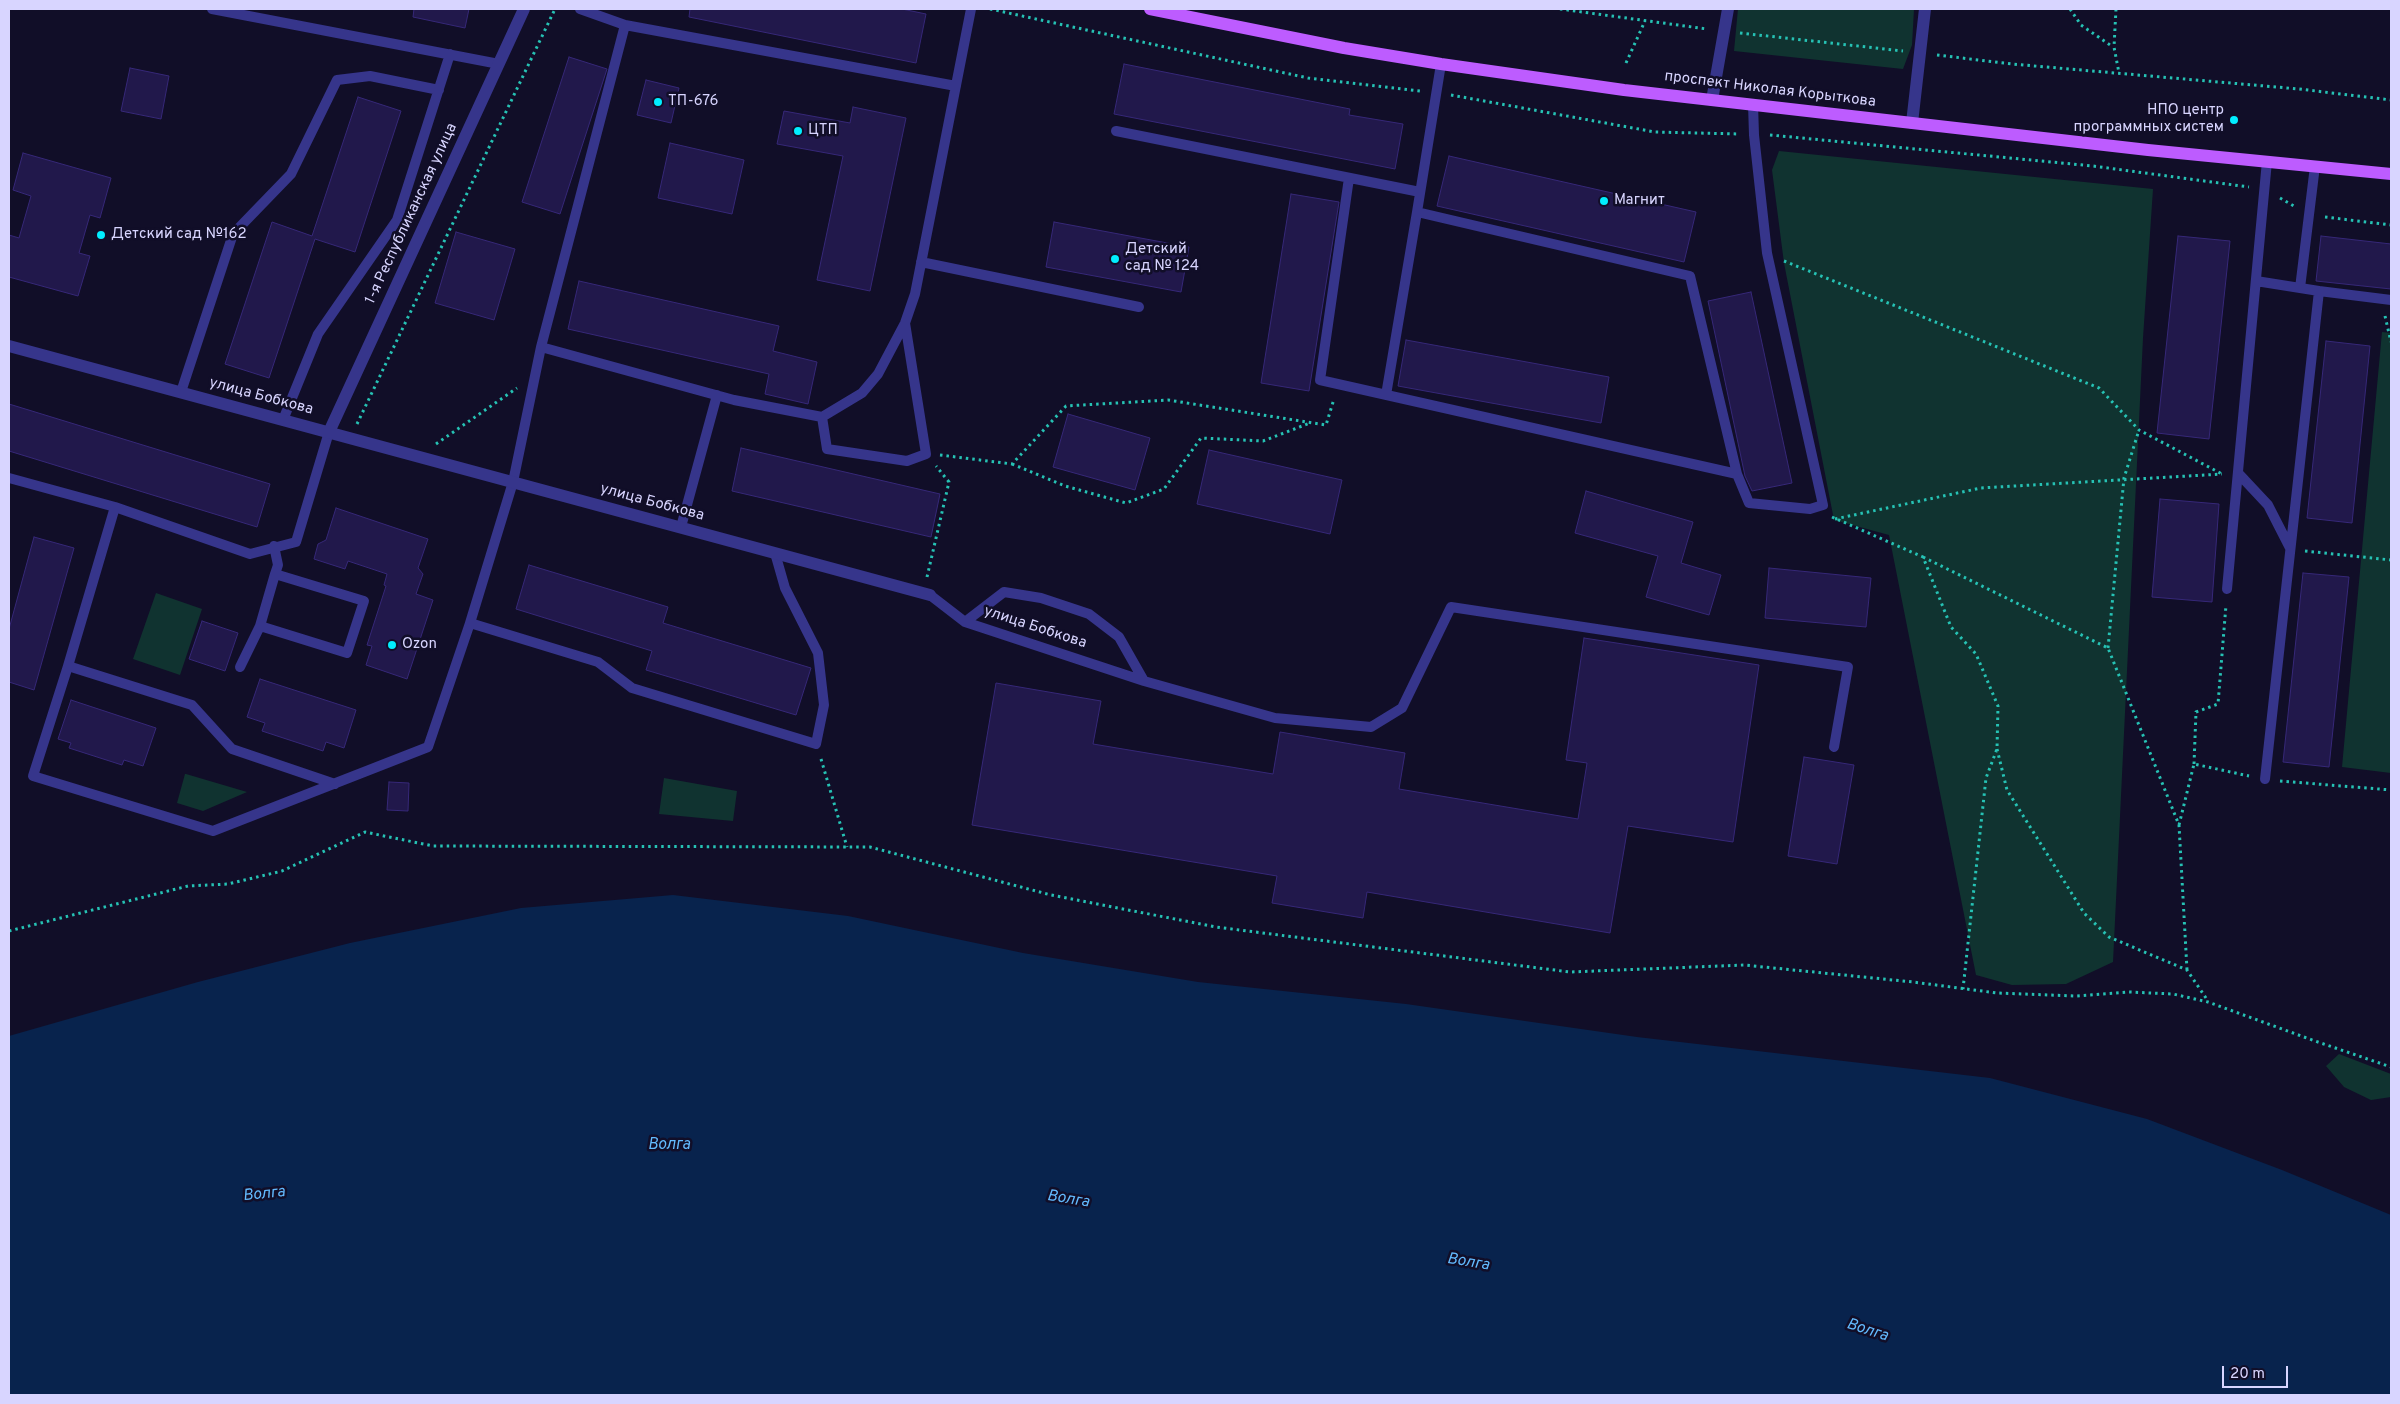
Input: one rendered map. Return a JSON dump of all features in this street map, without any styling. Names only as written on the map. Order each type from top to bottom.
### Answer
[{"type":"main road","name":"проспект Николая Корыткова","points":[[1150,9],[1344,48],[1441,64],[1712,100],[2391,174]]},
{"type":"street","name":"1-я Республиканская улица","points":[[328,432],[524,9]]},
{"type":"street","points":[[1712,100],[1728,9]]},
{"type":"street","points":[[1912,123],[1924,9]]},
{"type":"street","name":"улица Бобкова","points":[[9,346],[927,594]]},
{"type":"lane","points":[[212,9],[499,64]]},
{"type":"lane","points":[[580,9],[625,26],[956,86]]},
{"type":"lane","points":[[541,348],[717,395],[822,417],[862,393],[878,374],[905,323],[915,294],[971,9]]},
{"type":"lane","points":[[115,507],[33,776],[213,831],[428,747],[470,624],[513,482],[535,370],[625,26]]},
{"type":"lane","points":[[283,420],[318,334],[396,220],[450,54]]},
{"type":"lane","points":[[1386,395],[1441,64]]},
{"type":"lane","points":[[181,392],[233,234],[291,174],[337,80],[370,76],[438,90]]},
{"type":"lane","points":[[1417,212],[1690,276],[1737,474],[1749,503],[1810,509],[1823,505],[1767,254],[1754,135],[1754,104]]},
{"type":"lane","points":[[1116,130],[1420,192]]},
{"type":"lane","points":[[2227,589],[2267,161]]},
{"type":"lane","points":[[2300,288],[2315,166]]},
{"type":"lane","points":[[1349,178],[1320,380],[1737,474]]},
{"type":"lane","points":[[921,262],[1139,307]]},
{"type":"lane","points":[[2256,281],[2386,300]]},
{"type":"lane","points":[[2265,780],[2319,291]]},
{"type":"lane","points":[[822,417],[827,449],[907,461],[926,454],[905,323]]},
{"type":"lane","points":[[682,527],[717,395]]},
{"type":"lane","points":[[9,478],[115,507],[250,554],[274,546],[296,542],[328,432]]},
{"type":"lane","points":[[2238,473],[2268,505],[2291,549]]},
{"type":"lane","points":[[240,667],[260,626],[278,565],[274,546]]},
{"type":"lane","points":[[470,624],[598,662],[632,688],[816,744],[824,705],[818,654],[786,588],[775,553]]},
{"type":"lane","points":[[260,626],[347,653],[364,601],[275,574]]},
{"type":"lane","points":[[965,622],[1004,592],[1041,598],[1089,614],[1119,637],[1144,681]]},
{"type":"lane","name":"улица Бобкова","points":[[927,594],[965,622],[1144,681],[1275,718],[1371,727],[1402,708],[1451,607],[1848,667],[1834,747]]},
{"type":"lane","points":[[68,666],[192,705],[232,749],[335,784]]},
{"type":"path","points":[[349,438],[554,9]]},
{"type":"path","points":[[990,9],[1308,78],[1436,93],[1655,132],[1790,136],[2093,166],[2264,189]]},
{"type":"path","points":[[1560,9],[1724,32],[1920,52],[2012,64],[2299,89],[2391,100]]},
{"type":"path","points":[[2070,9],[2081,26],[2114,47]]},
{"type":"path","points":[[2116,9],[2114,47],[2119,74]]},
{"type":"path","points":[[1626,63],[1645,21]]},
{"type":"path","points":[[1767,254],[2100,388],[2139,430],[2223,474]]},
{"type":"path","points":[[2386,300],[2391,342]]},
{"type":"path","points":[[435,445],[520,386],[535,370]]},
{"type":"path","points":[[1012,464],[1066,406],[1168,400],[1326,426],[1340,384]]},
{"type":"path","points":[[926,454],[1012,464],[1066,486],[1126,503],[1164,489],[1201,438],[1262,441],[1311,423]]},
{"type":"path","points":[[2139,430],[2124,478],[2108,648],[2178,826],[2187,970],[2208,1002]]},
{"type":"path","points":[[926,454],[949,482],[927,594]]},
{"type":"path","points":[[1834,520],[1982,488],[2124,478],[2238,473]]},
{"type":"path","points":[[1823,505],[1834,520],[1923,557],[2108,648]]},
{"type":"path","points":[[2291,549],[2391,560]]},
{"type":"path","points":[[1923,557],[1951,628],[1976,654],[1998,706],[1997,749],[2007,790],[2084,913],[2110,937],[2187,970]]},
{"type":"path","points":[[2194,764],[2196,712],[2218,704],[2227,589]]},
{"type":"path","points":[[816,744],[846,847]]},
{"type":"path","points":[[1963,989],[1986,778],[1997,749]]},
{"type":"path","points":[[9,931],[188,886],[228,884],[282,871],[365,832],[433,846],[870,847],[1051,895],[1216,927],[1561,971],[1744,965],[1997,993],[2066,995],[2128,992],[2173,994],[2208,1002],[2315,1042],[2391,1067]]},
{"type":"green space","points":[[1738,9],[1914,9],[1912,45],[1903,69],[1734,51]]},
{"type":"green space","points":[[1779,151],[2153,189],[2143,338],[2113,962],[2066,984],[2012,985],[1976,975],[1889,535],[1834,520],[1784,263],[1772,170]]},
{"type":"green space","points":[[2382,332],[2391,333],[2391,773],[2342,767]]},
{"type":"green space","points":[[156,593],[202,609],[180,675],[133,659]]},
{"type":"green space","points":[[185,774],[247,792],[203,811],[177,803]]},
{"type":"green space","points":[[664,778],[737,791],[733,821],[659,814]]},
{"type":"green space","points":[[2339,1054],[2391,1074],[2391,1097],[2371,1100],[2344,1087],[2326,1066]]},
{"type":"water","name":"Волга","points":[[673,895],[848,916],[1023,953],[1198,982],[1406,1004],[1637,1037],[1990,1078],[2147,1119],[2282,1170],[2391,1215],[2391,1395],[9,1395],[9,1036],[198,982],[350,943],[521,908]]},
{"type":"building","points":[[414,9],[469,9],[465,28],[413,17]]},
{"type":"building","points":[[690,9],[902,9],[926,14],[916,63],[689,17]]},
{"type":"building","points":[[569,57],[607,69],[560,214],[522,202]]},
{"type":"building","points":[[1124,64],[1350,109],[1349,115],[1403,124],[1395,169],[1114,114]]},
{"type":"building","points":[[130,68],[169,76],[161,119],[121,111]]},
{"type":"building","name":"ТП-676","points":[[646,80],[679,88],[671,123],[637,115]]},
{"type":"building","points":[[358,97],[401,111],[355,252],[315,239],[269,378],[225,364],[272,222],[312,236]]},
{"type":"building","points":[[853,107],[906,118],[870,291],[817,280],[843,156],[777,144],[784,111],[850,123]]},
{"type":"building","points":[[670,143],[744,160],[732,214],[658,198]]},
{"type":"building","points":[[23,153],[111,178],[100,218],[90,215],[79,253],[90,256],[78,296],[9,277],[9,235],[19,238],[31,196],[13,190]]},
{"type":"building","points":[[1449,156],[1696,212],[1684,262],[1437,206]]},
{"type":"building","points":[[1291,194],[1339,202],[1309,391],[1261,383]]},
{"type":"building","points":[[1054,222],[1189,247],[1181,292],[1046,267]]},
{"type":"building","points":[[456,232],[515,249],[494,320],[435,303]]},
{"type":"building","points":[[2178,236],[2230,241],[2209,439],[2157,433]]},
{"type":"building","points":[[2321,236],[2391,244],[2391,289],[2316,281]]},
{"type":"building","points":[[579,281],[779,326],[773,351],[817,362],[808,404],[765,394],[769,374],[568,329]]},
{"type":"building","points":[[1751,292],[1792,483],[1752,491],[1745,476],[1708,301]]},
{"type":"building","points":[[1406,340],[1609,377],[1601,423],[1398,386]]},
{"type":"building","points":[[2326,341],[2370,346],[2352,523],[2307,518]]},
{"type":"building","points":[[9,404],[270,484],[257,527],[9,451]]},
{"type":"building","points":[[1068,414],[1150,438],[1135,490],[1053,467]]},
{"type":"building","points":[[741,448],[940,494],[931,537],[732,491]]},
{"type":"building","points":[[1209,450],[1342,480],[1330,534],[1197,504]]},
{"type":"building","points":[[1586,491],[1693,522],[1681,563],[1721,575],[1709,615],[1646,597],[1658,556],[1575,533]]},
{"type":"building","points":[[2160,499],[2219,504],[2212,602],[2152,597]]},
{"type":"building","points":[[336,508],[428,539],[418,568],[423,574],[416,594],[433,600],[407,679],[366,665],[372,646],[367,645],[386,586],[384,585],[387,574],[348,561],[345,569],[314,559],[318,544],[326,540]]},
{"type":"building","points":[[34,537],[74,548],[34,690],[9,682],[9,629]]},
{"type":"building","points":[[529,565],[668,607],[663,623],[811,668],[796,715],[646,670],[652,651],[516,609]]},
{"type":"building","points":[[1769,568],[1871,578],[1866,627],[1765,618]]},
{"type":"building","points":[[2303,573],[2349,577],[2329,767],[2283,762]]},
{"type":"building","points":[[202,621],[238,633],[225,671],[189,659]]},
{"type":"building","points":[[1584,638],[1759,665],[1733,842],[1628,826],[1610,933],[1367,892],[1363,918],[1272,903],[1277,876],[972,825],[996,683],[1101,701],[1093,744],[1273,774],[1280,732],[1405,753],[1399,789],[1578,819],[1587,763],[1566,760]]},
{"type":"building","points":[[260,679],[356,710],[344,748],[326,742],[323,751],[262,731],[265,723],[247,717]]},
{"type":"building","points":[[71,700],[156,728],[143,766],[124,760],[122,765],[69,748],[71,743],[58,739]]},
{"type":"building","points":[[1804,757],[1854,765],[1837,864],[1788,856]]},
{"type":"building","points":[[389,782],[409,783],[408,811],[387,810]]},
{"type":"place","name":"ТП-676","points":[[658,102]]},
{"type":"place","name":"НПО центр программных систем","points":[[2234,120]]},
{"type":"place","name":"ЦТП","points":[[798,131]]},
{"type":"place","name":"Магнит","points":[[1604,201]]},
{"type":"place","name":"Детский сад №162","points":[[101,235]]},
{"type":"place","name":"Детский сад № 124","points":[[1115,259]]},
{"type":"place","name":"Ozon","points":[[392,645]]}]
